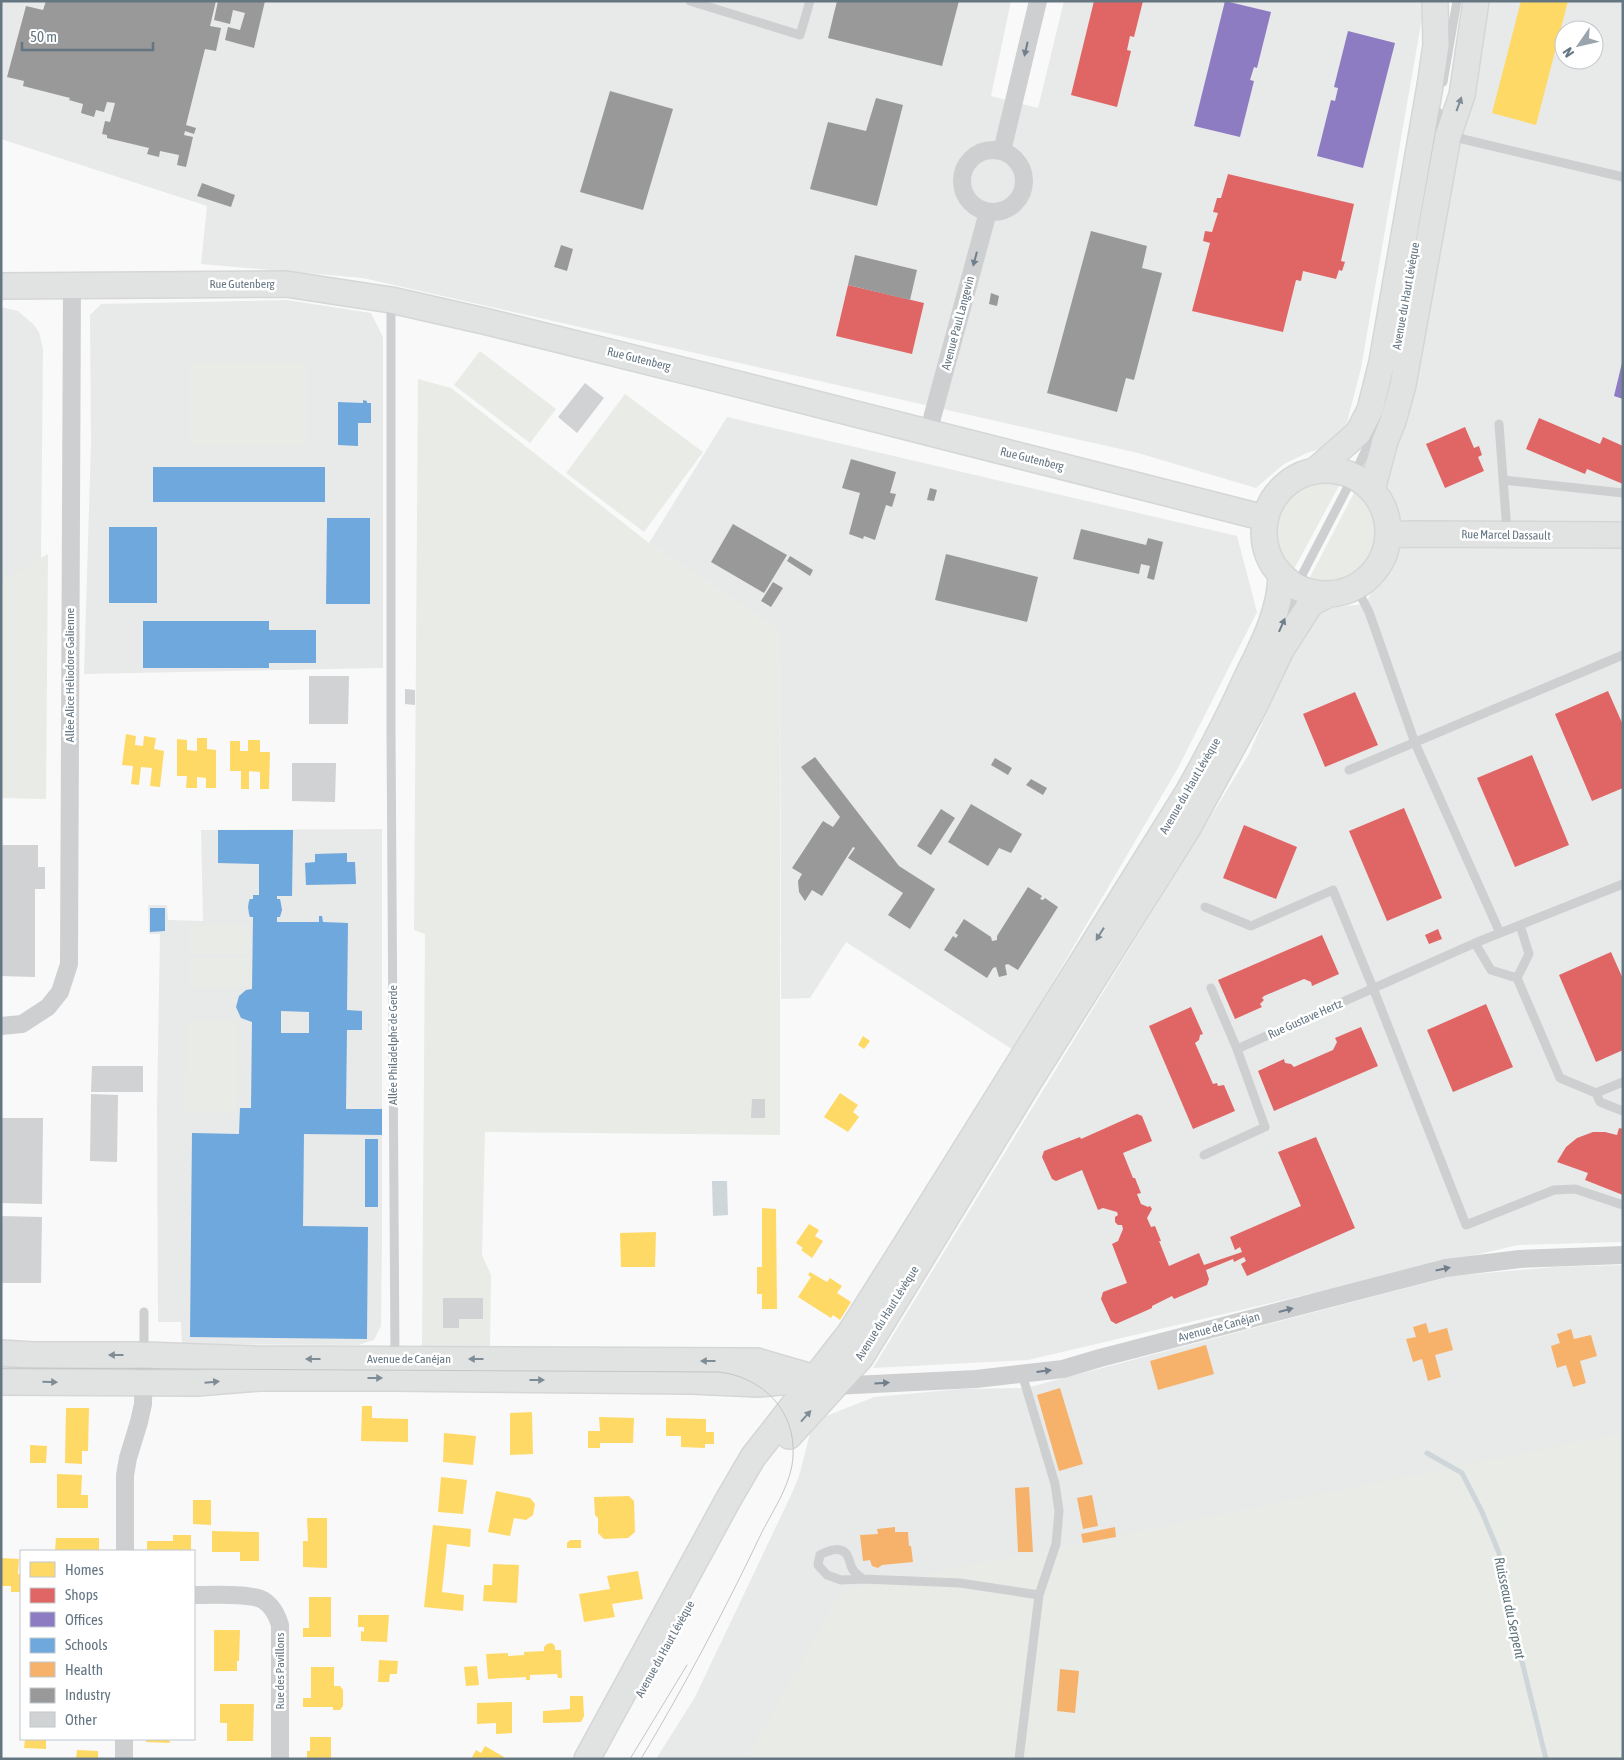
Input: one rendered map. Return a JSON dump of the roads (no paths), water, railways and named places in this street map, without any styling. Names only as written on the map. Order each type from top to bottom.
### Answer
[{"type":"main road","name":"Avenue du Haut Lévèque","points":[[1316,470],[1358,433],[1370,410],[1382,362],[1430,86],[1436,45],[1435,1]]},
{"type":"main road","name":"Avenue du Haut Lévèque","points":[[1363,483],[1393,422],[1403,385],[1448,136],[1462,95],[1476,1]]},
{"type":"main road","name":"Rue Gutenberg","points":[[1,286],[286,284],[391,300],[594,348],[1265,518]]},
{"type":"main road","points":[[1316,470],[1334,470],[1363,483],[1385,511],[1388,535],[1384,556],[1372,574],[1356,587],[1342,593],[1327,595],[1312,593],[1291,583],[1269,558],[1264,539],[1265,518],[1272,501],[1283,486],[1298,476],[1316,470]]},
{"type":"main road","name":"Rue Marcel Dassault","points":[[1388,535],[1623,535]]},
{"type":"main road","name":"Avenue du Haut Lévèque","points":[[605,1759],[752,1488],[832,1372],[850,1333],[1170,822],[1209,754],[1291,583]]},
{"type":"main road","name":"Avenue du Haut Lévèque","points":[[587,1759],[740,1478],[762,1444],[832,1372],[861,1357],[1027,1084],[1188,828],[1251,714],[1281,650],[1311,603],[1327,595]]},
{"type":"main road","name":"Avenue de Canéjan","points":[[1,1353],[256,1359],[395,1358],[757,1361],[832,1372]]},
{"type":"main road","name":"Avenue de Canéjan","points":[[1,1382],[197,1383],[279,1378],[691,1381],[758,1384],[832,1372]]},
{"type":"street","points":[[1002,151],[1038,1]]},
{"type":"street","points":[[1002,151],[1018,163],[1023,172],[1025,182],[1023,192],[1017,202],[1009,209],[999,212],[988,212],[978,209],[967,199],[962,184],[962,174],[966,165],[973,157],[982,152],[1002,151]]},
{"type":"street","name":"Avenue Paul Langevin","points":[[928,433],[988,212]]},
{"type":"street","name":"Allée Alice Héliodore Galienne","points":[[1,1026],[22,1024],[48,1007],[60,992],[69,964],[72,285]]},
{"type":"street","name":"Avenue de Canéjan","points":[[832,1372],[976,1379],[1063,1369],[1446,1268],[1520,1260],[1623,1255]]},
{"type":"street","points":[[125,1550],[126,1475],[128,1458],[143,1404],[144,1355]]},
{"type":"street","name":"Rue des Pavillons","points":[[195,1595],[252,1596],[262,1599],[277,1615],[280,1625],[280,1759]]},
{"type":"street","points":[[124,1740],[124,1759]]},
{"type":"lane","points":[[690,1],[800,35],[810,1]]},
{"type":"lane","name":"Avenue du Haut Lévèque","points":[[1407,288],[1457,1]]},
{"type":"lane","points":[[1448,136],[1623,177]]},
{"type":"lane","name":"Allée Philadelphe de Gerde","points":[[391,300],[391,730],[395,1358]]},
{"type":"lane","name":"Avenue du Haut Lévèque","points":[[1119,938],[1134,898],[1209,775],[1257,681],[1277,637],[1291,583],[1363,483],[1384,408],[1395,355]]},
{"type":"lane","points":[[1499,424],[1507,534]]},
{"type":"lane","points":[[1503,480],[1623,493]]},
{"type":"lane","points":[[1356,587],[1369,612],[1415,743],[1500,933]]},
{"type":"lane","points":[[1349,770],[1623,655]]},
{"type":"lane","name":"Rue Gustave Hertz","points":[[1237,1049],[1475,943],[1623,884]]},
{"type":"lane","points":[[1205,907],[1251,926],[1333,890],[1374,988],[1466,1225],[1554,1190],[1575,1189],[1623,1206]]},
{"type":"lane","points":[[1517,978],[1529,954],[1520,925]]},
{"type":"lane","points":[[1475,943],[1491,970],[1517,978],[1560,1078],[1596,1093],[1600,1102],[1623,1111]]},
{"type":"lane","name":"Avenue du Haut Lévèque","points":[[978,1147],[1072,996],[1079,968]]},
{"type":"lane","points":[[1204,1155],[1265,1127],[1237,1049],[1211,988]]},
{"type":"lane","points":[[1596,1093],[1623,1082]]},
{"type":"lane","name":"Avenue du Haut Lévèque","points":[[832,1372],[852,1355],[899,1277]]},
{"type":"lane","points":[[144,1312],[144,1355]]},
{"type":"lane","points":[[1019,1759],[1038,1595],[1056,1544],[1059,1511],[1055,1484],[1022,1374]]},
{"type":"lane","points":[[863,1579],[852,1570],[848,1556],[844,1552],[837,1549],[820,1555],[818,1565],[827,1575],[841,1580],[863,1579],[960,1583],[1038,1595]]},
{"type":"waterway","name":"Ruisseau du Serpent","points":[[1427,1453],[1462,1473],[1482,1512],[1499,1553],[1510,1613],[1546,1759]]},
{"type":"tram line","points":[[1,1368],[719,1372],[735,1375],[749,1381],[773,1399],[789,1424],[792,1439],[792,1466],[782,1495],[734,1590],[689,1675],[641,1759]]},
{"type":"tram line","points":[[630,1759],[687,1665]]}]
